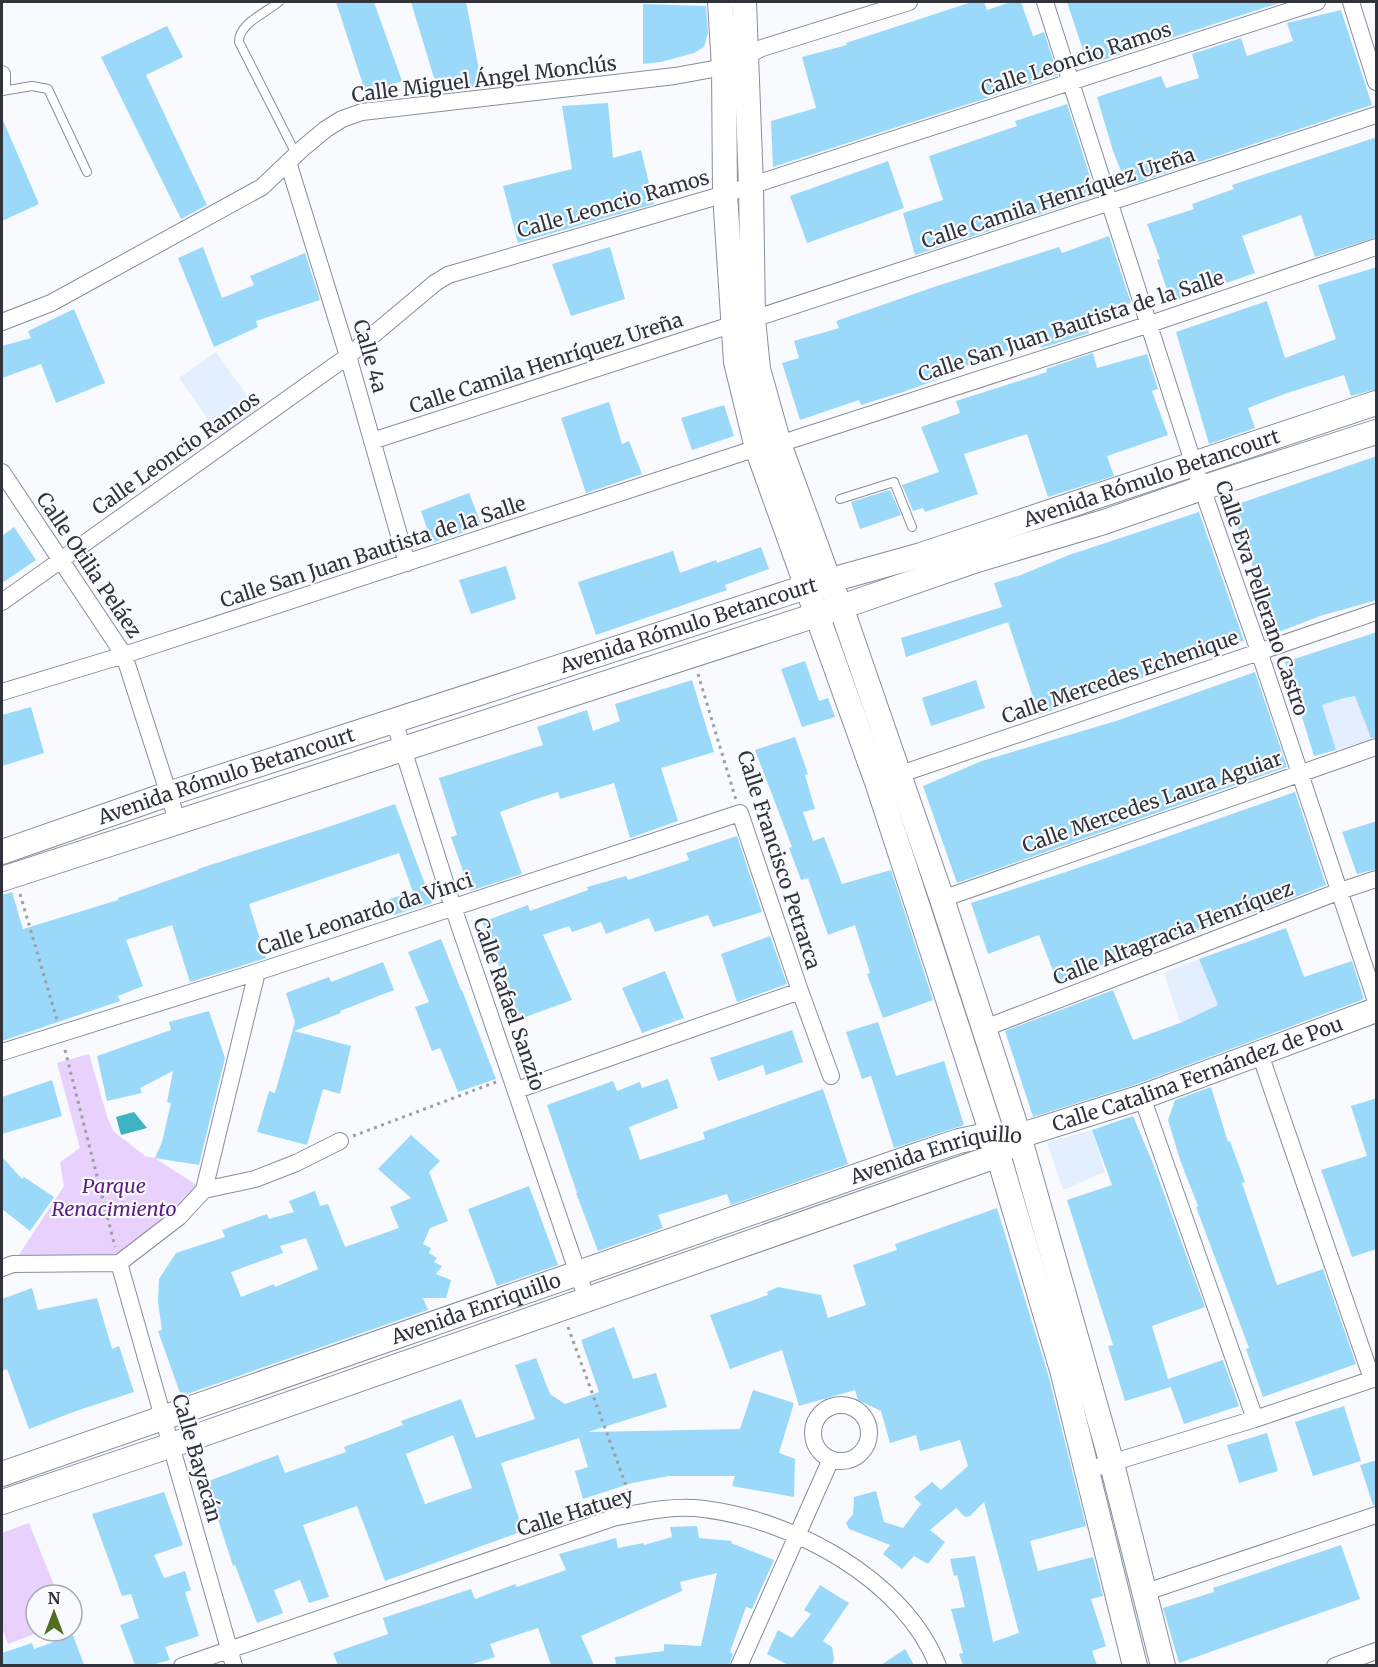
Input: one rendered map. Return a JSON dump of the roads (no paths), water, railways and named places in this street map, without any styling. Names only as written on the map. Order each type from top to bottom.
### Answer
[{"type":"main road","points":[[720,2],[724,67],[725,194],[743,322]]},
{"type":"main road","points":[[744,2],[751,186],[743,322],[736,362],[768,446],[841,607],[985,1028],[1019,1136],[1112,1464],[1163,1665]]},
{"type":"main road","name":"Avenida Rómulo Betancourt","points":[[2,852],[168,794],[394,720],[806,587],[921,555],[1377,403]]},
{"type":"main road","name":"Avenida Rómulo Betancourt","points":[[8,877],[841,607],[977,560],[1104,522],[1377,432]]},
{"type":"main road","points":[[768,446],[806,587],[877,782],[996,1145],[1062,1370],[1135,1665]]},
{"type":"main road","name":"Calle Catalina Fernández de Pou","points":[[1019,1136],[1142,1097],[1377,1010]]},
{"type":"main road","name":"Avenida Enriquillo","points":[[2,1502],[562,1309],[1019,1136]]},
{"type":"main road","name":"Avenida Enriquillo","points":[[2,1474],[959,1141],[996,1145]]},
{"type":"street","name":"Calle Miguel Ángel Monclús","points":[[2,322],[51,303],[262,187],[326,129],[342,119],[363,112],[675,76],[724,67],[746,55],[909,2]]},
{"type":"street","name":"Calle Eva Pellerano Castro","points":[[1046,2],[1194,465],[1377,1001]]},
{"type":"street","name":"Calle Leoncio Ramos","points":[[2,602],[348,356],[435,283],[448,275],[751,186],[1317,2]]},
{"type":"street","points":[[1352,2],[1377,82]]},
{"type":"street","points":[[2,74],[2,89]]},
{"type":"street","name":"Calle Camila Henríquez Ureña","points":[[372,441],[1109,204],[1377,115]]},
{"type":"street","name":"Calle 4a","points":[[292,158],[407,563]]},
{"type":"street","name":"Calle San Juan Bautista de la Salle","points":[[2,692],[124,655],[1150,324],[1377,247]]},
{"type":"street","name":"Calle Otilia Peláez","points":[[2,472],[124,655],[178,823]]},
{"type":"street","name":"Calle Mercedes Echenique","points":[[877,782],[1377,612]]},
{"type":"street","name":"Calle Rafael Sanzio","points":[[394,720],[453,907],[587,1300]]},
{"type":"street","name":"Calle Mercedes Laura Aguiar","points":[[942,899],[1377,747]]},
{"type":"street","name":"Calle Leonardo da Vinci","points":[[2,1052],[257,972],[740,813]]},
{"type":"street","name":"Calle Francisco Petrarca","points":[[740,813],[831,1076]]},
{"type":"street","name":"Calle Altagracia Henríquez","points":[[985,1028],[1340,891],[1377,879]]},
{"type":"street","points":[[5,1262],[119,1263],[179,1217],[204,1190],[257,972]]},
{"type":"street","points":[[514,1083],[800,991]]},
{"type":"street","points":[[1088,1470],[1256,1419],[1374,1379],[1260,1054]]},
{"type":"street","points":[[1142,1097],[1256,1419]]},
{"type":"street","points":[[204,1190],[255,1179],[296,1163],[340,1141]]},
{"type":"street","name":"Calle Bayacán","points":[[119,1263],[232,1657]]},
{"type":"street","points":[[739,1665],[831,1459]]},
{"type":"street","name":"Calle Hatuey","points":[[182,1665],[232,1657],[613,1518],[671,1508],[702,1508],[735,1514],[796,1535],[849,1565],[886,1592],[911,1620],[931,1647],[938,1665]]},
{"type":"street","points":[[1146,1592],[1377,1515]]},
{"type":"street","points":[[1335,1665],[1377,1651]]},
{"type":"lane","points":[[279,2],[247,26],[240,34],[239,42],[292,158]]},
{"type":"lane","points":[[2,89],[32,86],[48,89],[87,171]]},
{"type":"lane","points":[[840,500],[894,482],[912,527]]},
{"type":"water","points":[[134,1112],[147,1128],[121,1135],[116,1117]]},
{"type":"park label","name":"Parque Renacimiento","points":[[114,1198]]}]
